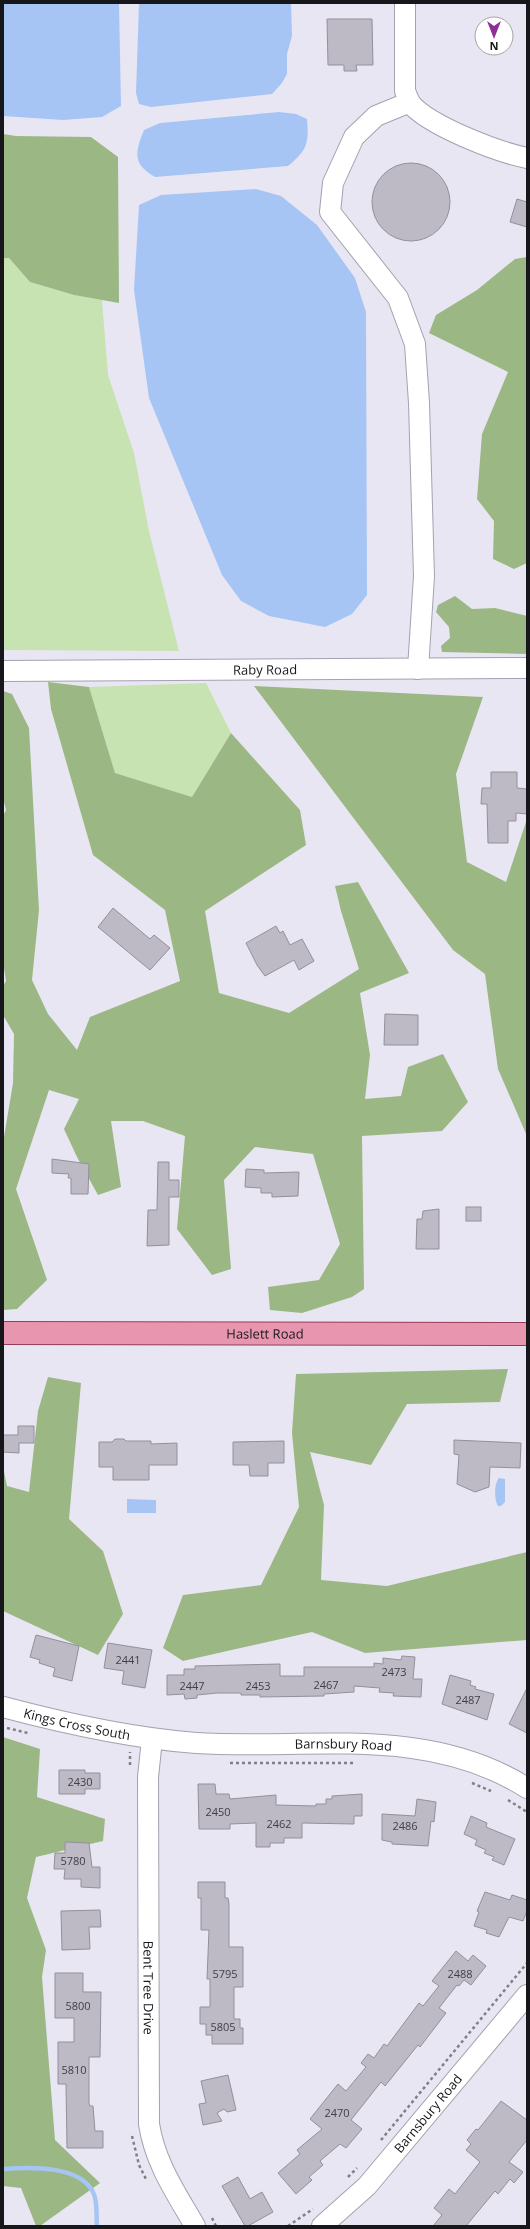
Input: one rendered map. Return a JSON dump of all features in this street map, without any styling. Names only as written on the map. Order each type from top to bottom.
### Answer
[{"type":"main road","name":"Haslett Road","points":[[3,1333],[527,1334]]},
{"type":"street","points":[[405,3],[405,91],[410,102],[427,116],[472,140],[527,158]]},
{"type":"street","points":[[410,102],[376,116],[354,137],[333,183],[330,212],[398,298],[415,344],[419,411],[424,576],[418,668]]},
{"type":"street","name":"Raby Road","points":[[3,671],[527,668]]},
{"type":"street","name":"Kings Cross South","points":[[3,1707],[83,1727],[152,1739]]},
{"type":"street","name":"Barnsbury Road","points":[[152,1739],[228,1744],[401,1746],[463,1759],[498,1773],[527,1788]]},
{"type":"street","name":"Bent Tree Drive","points":[[152,1739],[148,1777],[149,2124],[152,2141],[161,2168],[202,2219]]},
{"type":"street","name":"Barnsbury Road","points":[[322,2226],[367,2186],[527,1995]]},
{"type":"path","points":[[377,2144],[527,1963]]},
{"type":"path","points":[[343,2183],[358,2168]]},
{"type":"path","points":[[288,2226],[315,2207]]},
{"type":"path","points":[[202,2219],[216,2226]]},
{"type":"green space","points":[[3,134],[16,136],[91,137],[118,157],[119,303],[74,295],[30,282],[9,258],[3,258]]},
{"type":"green space","points":[[527,257],[527,563],[514,569],[493,559],[494,521],[477,499],[482,434],[508,372],[429,333],[436,315],[477,290],[515,259]]},
{"type":"green space","points":[[3,258],[9,258],[30,282],[74,295],[102,300],[108,375],[134,453],[149,531],[179,651],[3,650]]},
{"type":"green space","points":[[455,596],[472,609],[495,608],[527,616],[527,654],[442,652],[441,646],[450,638],[449,627],[436,612],[438,605]]},
{"type":"green space","points":[[48,682],[89,687],[115,773],[192,797],[231,733],[300,810],[306,845],[205,911],[219,993],[289,1013],[359,969],[335,886],[358,882],[409,973],[360,993],[370,1055],[365,1099],[401,1096],[408,1067],[443,1054],[468,1102],[442,1131],[362,1136],[364,1289],[352,1297],[302,1313],[270,1310],[268,1287],[319,1280],[340,1244],[313,1154],[255,1147],[224,1180],[231,1269],[212,1275],[177,1229],[185,1136],[143,1121],[111,1121],[121,1187],[98,1195],[77,1157],[64,1129],[79,1099],[49,1090],[16,1189],[47,1280],[17,1309],[3,1310],[3,1143],[13,1083],[14,1034],[3,1015],[3,986],[6,981],[3,961],[3,816],[6,810],[3,798],[3,691],[12,694],[29,728],[39,910],[32,980],[48,1014],[77,1050],[90,1017],[180,981],[165,910],[93,855],[51,709]]},
{"type":"green space","points":[[206,683],[231,733],[192,797],[115,773],[89,687]]},
{"type":"green space","points":[[254,686],[483,697],[456,774],[467,862],[506,882],[527,819],[527,1136],[498,1069],[485,974],[453,950]]},
{"type":"green space","points":[[508,1369],[500,1402],[407,1404],[371,1465],[310,1452],[324,1505],[321,1580],[387,1586],[527,1552],[527,1640],[365,1653],[312,1632],[183,1661],[163,1648],[183,1595],[261,1585],[299,1507],[292,1433],[296,1374]]},
{"type":"green space","points":[[48,1377],[81,1383],[69,1519],[103,1551],[123,1614],[98,1655],[3,1611],[3,1467],[7,1486],[29,1492],[38,1411]]},
{"type":"green space","points":[[3,1737],[40,1749],[37,1797],[105,1819],[103,1841],[36,1857],[27,1898],[46,1950],[42,1977],[55,2140],[100,2183],[40,2226],[36,2226],[21,2188],[3,2186]]},
{"type":"water","points":[[3,3],[119,3],[121,106],[102,117],[63,120],[3,116]]},
{"type":"water","points":[[139,3],[291,3],[292,36],[287,54],[287,74],[282,83],[272,94],[151,107],[139,104],[136,93]]},
{"type":"water","points":[[279,112],[296,114],[307,119],[308,135],[303,151],[288,166],[155,177],[142,167],[139,162],[137,151],[144,130],[160,123]]},
{"type":"water","points":[[256,189],[281,196],[317,225],[355,278],[366,312],[367,595],[352,614],[325,627],[269,616],[241,601],[222,575],[149,398],[134,290],[139,205],[161,195]]},
{"type":"water","points":[[499,1478],[505,1479],[505,1502],[501,1506],[498,1506],[495,1496],[495,1487]]},
{"type":"water","points":[[127,1499],[156,1500],[156,1513],[127,1513]]},
{"type":"building","points":[[327,19],[372,19],[373,65],[356,65],[357,71],[344,71],[344,65],[328,65]]},
{"type":"building","points":[[411,163],[426,166],[439,174],[447,187],[450,202],[447,217],[439,230],[426,238],[411,241],[396,238],[383,230],[375,217],[372,202],[375,187],[383,174],[396,166]]},
{"type":"building","points":[[517,199],[527,202],[527,227],[510,222]]},
{"type":"building","points":[[491,772],[517,772],[517,788],[527,789],[527,814],[516,813],[516,821],[508,821],[508,843],[488,843],[487,804],[481,804],[482,788],[491,788]]},
{"type":"building","points":[[113,908],[150,939],[154,935],[170,948],[150,970],[98,927]]},
{"type":"building","points":[[276,926],[280,933],[283,931],[290,945],[302,939],[314,961],[299,970],[294,960],[265,976],[257,965],[246,943]]},
{"type":"building","points":[[385,1014],[418,1015],[418,1045],[384,1045]]},
{"type":"building","points":[[52,1159],[89,1164],[88,1194],[71,1194],[71,1178],[68,1178],[69,1174],[52,1173]]},
{"type":"building","points":[[158,1162],[169,1162],[169,1180],[179,1180],[179,1197],[169,1197],[169,1245],[147,1246],[148,1210],[157,1210]]},
{"type":"building","points":[[246,1169],[264,1170],[264,1173],[299,1172],[298,1196],[272,1197],[272,1193],[261,1193],[261,1188],[245,1187]]},
{"type":"building","points":[[466,1207],[481,1207],[481,1221],[466,1221]]},
{"type":"building","points":[[439,1209],[439,1249],[416,1249],[417,1219],[422,1219],[423,1211]]},
{"type":"building","points":[[18,1426],[34,1426],[34,1443],[19,1443],[19,1453],[3,1452],[3,1435],[18,1435]]},
{"type":"building","points":[[115,1439],[124,1439],[126,1441],[151,1441],[151,1444],[177,1443],[177,1465],[149,1465],[149,1480],[113,1480],[113,1467],[99,1467],[99,1442],[112,1442]]},
{"type":"building","points":[[454,1440],[521,1443],[520,1468],[490,1467],[489,1487],[475,1492],[457,1484],[459,1455],[454,1454]]},
{"type":"building","points":[[284,1441],[284,1463],[268,1463],[268,1476],[250,1476],[249,1465],[233,1465],[233,1442]]},
{"type":"building","points":[[36,1635],[79,1646],[72,1681],[53,1676],[55,1668],[39,1663],[40,1660],[30,1657]]},
{"type":"building","points":[[108,1643],[152,1650],[145,1688],[122,1684],[124,1671],[104,1668]]},
{"type":"building","points":[[402,1656],[415,1657],[413,1679],[422,1679],[421,1697],[393,1696],[394,1693],[379,1692],[380,1688],[354,1686],[354,1692],[324,1694],[324,1696],[260,1697],[260,1695],[241,1695],[241,1693],[217,1693],[197,1695],[197,1698],[185,1699],[184,1694],[167,1695],[167,1675],[184,1675],[184,1669],[195,1669],[195,1666],[280,1664],[280,1676],[304,1676],[304,1667],[374,1667],[374,1663],[383,1664],[383,1658],[401,1660]]},
{"type":"building","points":[[450,1675],[471,1681],[470,1685],[476,1687],[475,1689],[494,1694],[487,1720],[442,1704]]},
{"type":"building","points":[[527,1688],[527,1733],[509,1724]]},
{"type":"building","points":[[59,1770],[85,1770],[85,1773],[100,1773],[100,1789],[85,1789],[85,1794],[59,1794]]},
{"type":"building","points":[[198,1784],[215,1784],[216,1794],[229,1794],[230,1799],[276,1795],[276,1805],[316,1806],[316,1804],[326,1804],[326,1799],[332,1799],[332,1796],[362,1794],[362,1816],[354,1816],[354,1824],[302,1823],[302,1838],[284,1838],[284,1843],[270,1843],[270,1847],[256,1847],[256,1823],[230,1824],[230,1829],[199,1829]]},
{"type":"building","points":[[417,1799],[436,1802],[434,1822],[431,1821],[428,1846],[392,1844],[392,1842],[382,1840],[382,1814],[415,1816]]},
{"type":"building","points":[[471,1816],[487,1823],[486,1827],[515,1839],[504,1865],[492,1860],[494,1857],[484,1853],[486,1850],[475,1845],[477,1840],[464,1834]]},
{"type":"building","points":[[65,1842],[89,1843],[92,1867],[100,1867],[100,1888],[81,1887],[81,1879],[64,1879],[65,1869],[54,1869],[55,1853],[65,1853]]},
{"type":"building","points":[[198,1882],[225,1882],[225,1898],[228,1898],[229,1904],[229,1947],[243,1947],[243,1987],[234,1987],[234,2019],[240,2019],[240,2028],[243,2028],[243,2044],[212,2044],[212,2035],[206,2035],[206,2024],[200,2024],[200,2007],[210,2007],[210,1979],[207,1979],[209,1930],[201,1930],[201,1898],[198,1898]]},
{"type":"building","points":[[485,1892],[510,1900],[512,1895],[527,1900],[527,1911],[523,1921],[509,1917],[499,1937],[486,1933],[487,1930],[474,1926],[479,1912],[477,1911]]},
{"type":"building","points":[[100,1910],[101,1927],[89,1927],[90,1949],[62,1950],[61,1911]]},
{"type":"building","points":[[456,1951],[468,1961],[473,1955],[486,1966],[471,1985],[464,1980],[459,1986],[457,1985],[439,2008],[446,2013],[420,2047],[418,2045],[385,2086],[381,2082],[351,2120],[362,2129],[346,2148],[340,2144],[320,2161],[323,2165],[309,2177],[312,2180],[296,2194],[278,2173],[300,2154],[297,2150],[322,2129],[310,2119],[338,2084],[346,2091],[366,2067],[361,2063],[368,2054],[374,2058],[384,2044],[387,2046],[419,2003],[423,2006],[439,1986],[432,1981]]},
{"type":"building","points":[[55,1973],[83,1973],[83,1992],[101,1992],[100,2057],[89,2057],[89,2103],[90,2106],[93,2106],[95,2131],[103,2131],[103,2148],[67,2148],[66,2084],[58,2084],[58,2042],[74,2042],[74,2018],[55,2018]]},
{"type":"building","points":[[228,2075],[236,2110],[227,2112],[224,2109],[217,2113],[222,2121],[203,2125],[199,2104],[206,2103],[201,2081]]},
{"type":"building","points":[[501,2101],[527,2120],[527,2140],[509,2162],[523,2172],[514,2183],[510,2179],[498,2194],[495,2191],[466,2226],[433,2226],[442,2215],[434,2208],[449,2189],[455,2194],[480,2162],[466,2150],[471,2144],[467,2140],[476,2129],[478,2130]]},
{"type":"building","points":[[238,2177],[250,2199],[262,2192],[273,2212],[248,2226],[245,2226],[222,2186]]},
{"type":"waterway","points":[[3,2169],[40,2168],[65,2172],[77,2177],[86,2183],[95,2196],[97,2226]]}]
